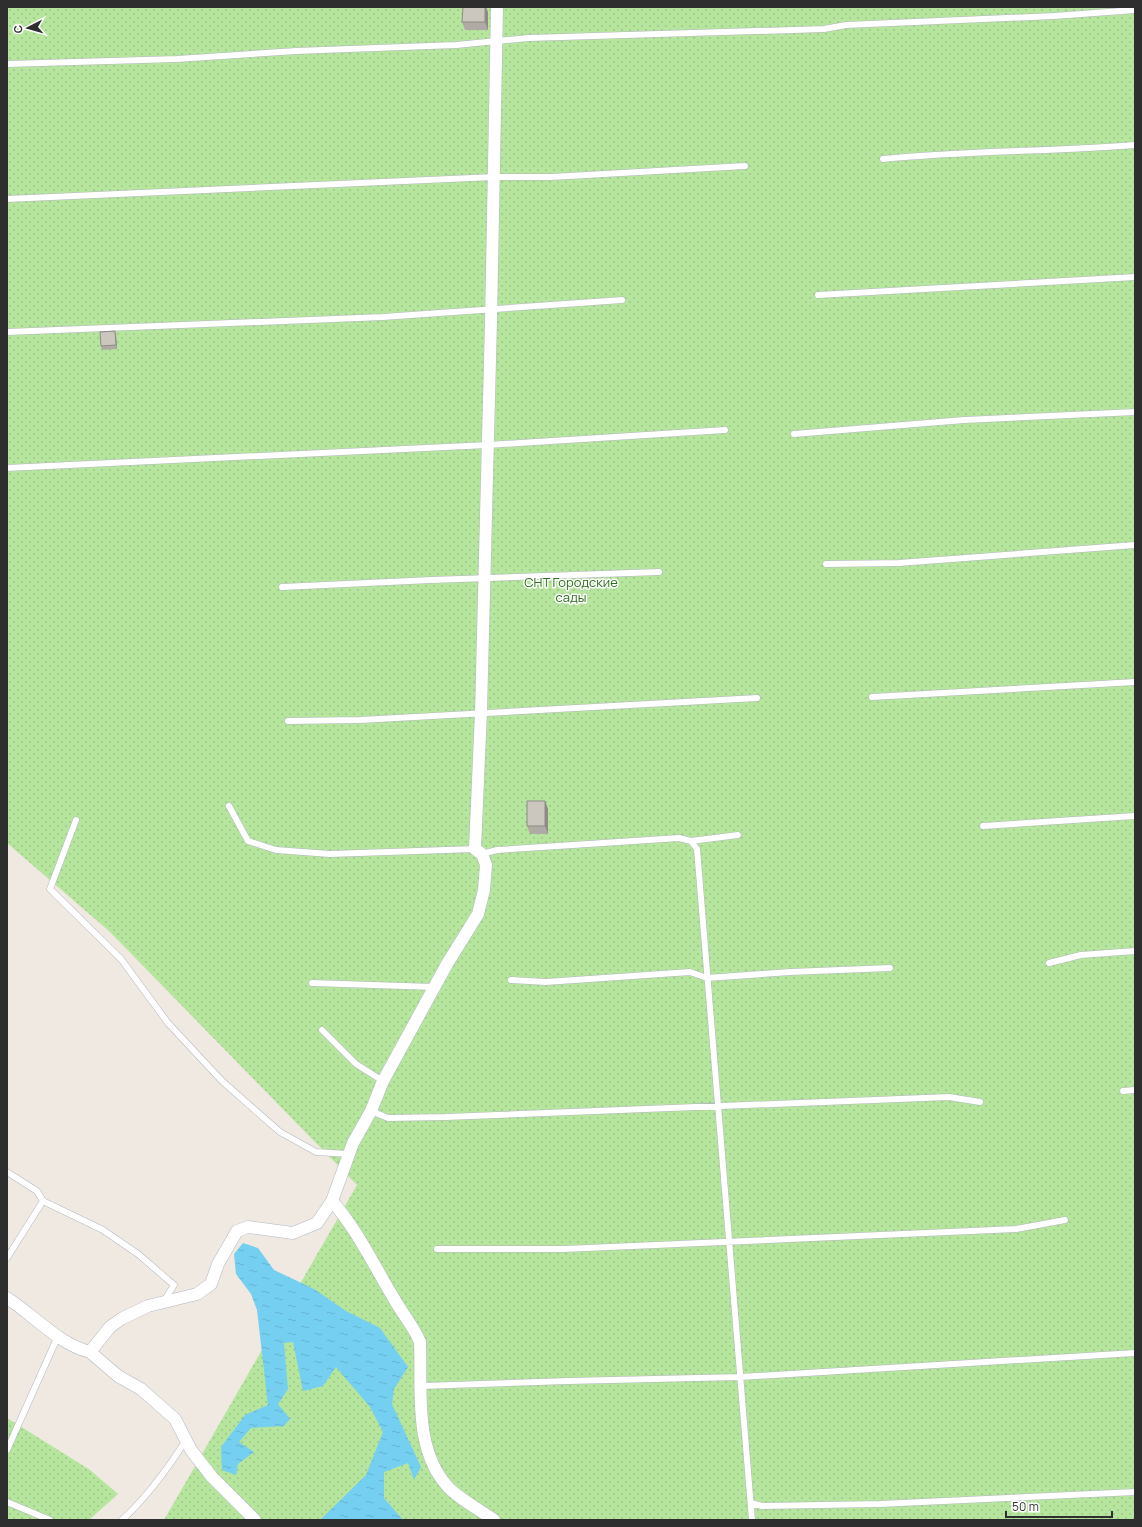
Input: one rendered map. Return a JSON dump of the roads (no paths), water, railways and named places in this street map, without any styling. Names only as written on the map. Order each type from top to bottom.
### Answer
[{"type":"street","points":[[90,1352],[110,1327],[121,1319],[164,1301],[197,1294],[211,1284],[218,1264],[237,1231],[248,1227],[293,1233],[317,1223],[332,1202],[353,1143],[371,1112],[382,1081],[434,987],[478,914],[484,890],[486,865],[479,852],[483,578],[488,445],[497,7]]},
{"type":"street","points":[[332,1202],[349,1221],[396,1303],[416,1330],[420,1342],[422,1423],[429,1459],[449,1488],[494,1520]]},
{"type":"street","points":[[7,1298],[76,1349],[90,1352],[118,1376],[141,1389],[175,1419],[191,1450],[212,1477],[255,1520]]},
{"type":"lane","points":[[7,64],[177,59],[628,34],[824,29],[846,25],[1054,16],[1135,10]]},
{"type":"lane","points":[[883,158],[948,153],[1007,152],[1135,145]]},
{"type":"lane","points":[[7,200],[494,177],[552,177],[745,166]]},
{"type":"lane","points":[[818,295],[1135,277]]},
{"type":"lane","points":[[7,332],[383,317],[622,300]]},
{"type":"lane","points":[[794,434],[964,420],[1135,412]]},
{"type":"lane","points":[[7,468],[488,445],[725,430]]},
{"type":"lane","points":[[826,564],[899,563],[1135,545]]},
{"type":"lane","points":[[282,587],[659,572]]},
{"type":"lane","points":[[872,697],[1135,682]]},
{"type":"lane","points":[[288,721],[360,720],[481,712],[756,698]]},
{"type":"lane","points":[[229,806],[248,841],[276,850],[330,854],[479,852],[679,838],[691,841],[738,835]]},
{"type":"lane","points":[[983,826],[1135,816]]},
{"type":"lane","points":[[76,820],[50,889],[121,959],[168,1023],[222,1081],[280,1132],[316,1152],[349,1154]]},
{"type":"lane","points":[[691,841],[697,849],[752,1520]]},
{"type":"lane","points":[[1049,963],[1081,955],[1135,951]]},
{"type":"lane","points":[[511,980],[546,982],[690,972],[707,978],[790,972],[890,968]]},
{"type":"lane","points":[[312,983],[434,987]]},
{"type":"lane","points":[[322,1030],[356,1064],[382,1081]]},
{"type":"lane","points":[[1123,1091],[1135,1090]]},
{"type":"lane","points":[[371,1112],[388,1118],[718,1107],[949,1097],[980,1102]]},
{"type":"lane","points":[[7,1172],[37,1190],[43,1201],[103,1230],[138,1254],[174,1285],[164,1301]]},
{"type":"lane","points":[[7,1258],[43,1201]]},
{"type":"lane","points":[[437,1249],[564,1249],[1016,1229],[1065,1220]]},
{"type":"lane","points":[[7,1450],[58,1336]]},
{"type":"lane","points":[[422,1386],[568,1380],[740,1377],[1135,1353]]},
{"type":"lane","points":[[122,1520],[139,1504],[157,1483],[186,1440]]},
{"type":"lane","points":[[750,1503],[762,1506],[880,1504],[1135,1492]]},
{"type":"lane","points":[[7,1502],[50,1520]]},
{"type":"water","points":[[243,1243],[258,1248],[274,1270],[314,1289],[346,1311],[380,1328],[408,1367],[394,1389],[392,1404],[421,1467],[414,1480],[408,1463],[384,1472],[384,1498],[403,1520],[320,1520],[366,1475],[383,1432],[370,1407],[336,1367],[323,1386],[303,1391],[293,1342],[284,1343],[288,1389],[278,1404],[290,1419],[284,1426],[251,1428],[239,1442],[254,1452],[238,1464],[236,1475],[222,1470],[221,1447],[245,1415],[268,1405],[257,1310],[251,1294],[236,1274],[234,1254]]},
{"type":"park label","name":"СНТ Городские сады","points":[[571,590]]}]
